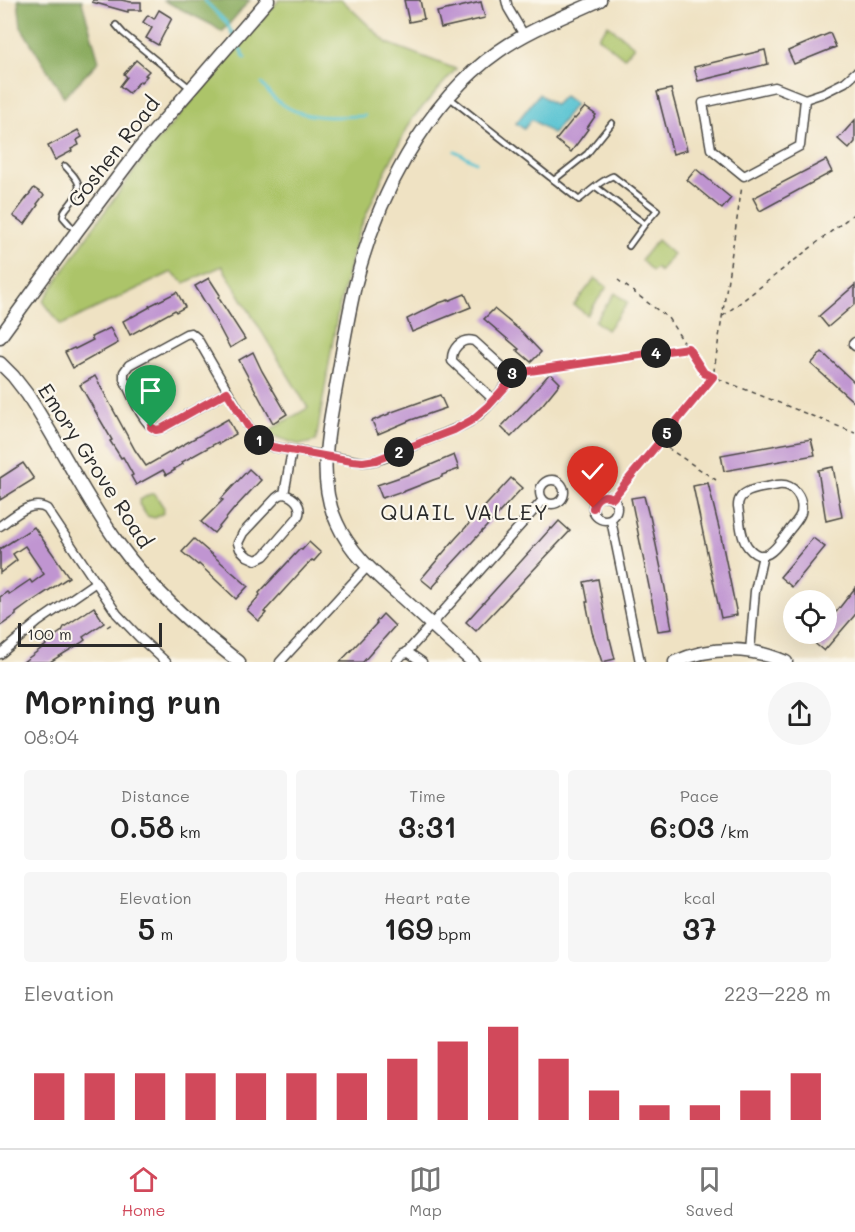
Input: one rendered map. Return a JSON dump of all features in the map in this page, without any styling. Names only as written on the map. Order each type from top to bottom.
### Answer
[{"type":"street","name":"Goshen Road","points":[[0,337],[139,149],[268,0]]},
{"type":"street","points":[[506,0],[508,8],[524,35]]},
{"type":"street","points":[[473,662],[368,566],[352,549],[335,519],[326,489],[326,456],[351,305],[359,271],[388,192],[427,124],[448,97],[476,68],[498,51],[524,35],[600,0]]},
{"type":"street","points":[[805,99],[800,146],[744,176],[711,149],[703,104],[775,87],[805,99],[845,82],[855,73]]},
{"type":"street","points":[[227,392],[156,430],[146,421],[124,379],[124,374],[129,365],[191,333],[198,338],[227,392],[256,437],[268,445],[292,451],[363,462],[382,459],[469,422],[494,400],[509,382],[509,374],[501,365],[471,340],[464,340],[453,352],[451,358],[453,362],[494,400]]},
{"type":"street","name":"Emory Grove Road","points":[[0,363],[27,394],[108,528],[138,569],[180,613],[239,662]]},
{"type":"street","points":[[284,494],[292,451]]},
{"type":"street","points":[[787,485],[797,492],[801,508],[800,514],[774,550],[763,555],[754,552],[746,543],[738,501],[743,494],[748,492],[787,485]]},
{"type":"street","points":[[284,494],[297,501],[300,511],[298,517],[264,556],[258,560],[251,559],[240,549],[238,543],[240,538],[276,498],[284,494]]},
{"type":"street","points":[[601,496],[613,498],[617,504],[616,515],[604,521],[597,518],[593,508],[596,500],[601,496]]},
{"type":"street","points":[[396,662],[543,500]]},
{"type":"street","points":[[0,526],[30,506],[38,505],[49,511],[114,609],[127,625],[166,662]]},
{"type":"street","points":[[610,520],[640,662]]},
{"type":"street","points":[[746,654],[763,555]]},
{"type":"street","points":[[280,662],[368,566]]},
{"type":"street","points":[[0,654],[48,615],[96,582]]},
{"type":"street","points":[[675,662],[709,652],[730,650],[770,656],[786,662]]},
{"type":"street","points":[[406,653],[412,653],[422,662]]},
{"type":"lane","points":[[116,25],[190,88]]},
{"type":"lane","points":[[448,97],[579,200],[613,176],[657,210],[628,246]]},
{"type":"lane","points":[[554,180],[587,154],[612,123]]},
{"type":"lane","points":[[65,166],[80,185],[74,199],[63,212],[63,217],[77,231]]},
{"type":"lane","points":[[596,187],[645,224]]},
{"type":"path","points":[[613,498],[713,377],[744,176]]},
{"type":"path","points":[[722,316],[855,213]]},
{"type":"path","points":[[618,280],[668,318],[704,373],[855,433]]},
{"type":"path","points":[[509,374],[688,348]]},
{"type":"path","points":[[659,442],[716,480]]},
{"type":"path","points":[[107,627],[113,622]]},
{"type":"green space","points":[[18,0],[82,0],[99,61],[64,97],[21,27]]},
{"type":"green space","points":[[163,0],[250,0],[222,32]]},
{"type":"green space","points":[[279,0],[342,0],[387,43],[456,69],[412,119],[383,176],[357,236],[337,316],[316,441],[300,445],[264,433],[308,408],[222,266],[184,283],[172,272],[61,325],[43,301],[149,151]]},
{"type":"green space","points":[[608,25],[634,46],[624,58],[598,37]]},
{"type":"green space","points":[[657,240],[673,254],[660,272],[656,268],[652,271],[641,260]]},
{"type":"green space","points":[[595,278],[607,287],[587,315],[574,305]]},
{"type":"green space","points":[[615,293],[628,303],[607,330],[595,321]]},
{"type":"green space","points":[[150,494],[155,494],[164,508],[163,513],[155,518],[147,516],[139,504],[140,500]]},
{"type":"water","points":[[539,94],[555,105],[564,96],[575,104],[553,134],[533,120],[524,129],[516,123]]},
{"type":"building","points":[[93,0],[141,2],[141,10],[128,10],[128,12],[92,2]]},
{"type":"building","points":[[404,0],[420,0],[424,19],[409,22]]},
{"type":"building","points":[[481,2],[485,18],[441,28],[437,12]]},
{"type":"building","points":[[159,10],[172,18],[158,45],[146,38],[152,28],[143,22],[148,15],[154,19]]},
{"type":"building","points":[[830,33],[836,47],[794,64],[788,51]]},
{"type":"building","points":[[765,50],[768,64],[698,81],[694,67]]},
{"type":"building","points":[[136,60],[149,71],[145,75],[147,76],[129,93],[120,86],[127,77],[124,74]]},
{"type":"building","points":[[671,89],[687,150],[673,154],[657,92]]},
{"type":"building","points":[[585,107],[596,115],[571,152],[556,140]]},
{"type":"building","points":[[855,120],[855,142],[849,149],[838,139]]},
{"type":"building","points":[[78,130],[82,137],[77,140],[79,145],[55,160],[48,146]]},
{"type":"building","points":[[826,160],[832,172],[760,211],[753,198]]},
{"type":"building","points":[[696,169],[731,198],[722,209],[687,180]]},
{"type":"building","points":[[34,188],[44,195],[25,224],[13,216]]},
{"type":"building","points":[[209,278],[220,295],[218,297],[245,339],[230,348],[195,286]]},
{"type":"building","points":[[855,285],[855,304],[828,327],[819,316]]},
{"type":"building","points":[[177,292],[185,307],[176,312],[175,310],[130,335],[123,321]]},
{"type":"building","points":[[465,294],[471,307],[412,332],[407,319],[439,303]]},
{"type":"building","points":[[494,309],[522,332],[541,352],[531,362],[484,319]]},
{"type":"building","points":[[110,328],[118,343],[73,368],[65,352],[93,340],[91,337]]},
{"type":"building","points":[[253,352],[287,414],[273,423],[239,360]]},
{"type":"building","points":[[822,352],[855,383],[855,403],[811,364]]},
{"type":"building","points":[[550,373],[560,383],[511,437],[501,427]]},
{"type":"building","points":[[95,376],[146,466],[228,419],[236,434],[182,462],[183,464],[166,475],[163,470],[136,485],[123,457],[121,458],[110,441],[112,440],[80,385]]},
{"type":"building","points":[[440,395],[446,408],[378,434],[372,421]]},
{"type":"building","points":[[811,439],[815,455],[724,471],[721,455]]},
{"type":"building","points":[[454,455],[459,469],[382,498],[377,485]]},
{"type":"building","points":[[23,463],[34,479],[0,500],[0,478]]},
{"type":"building","points":[[833,467],[842,517],[826,521],[818,470]]},
{"type":"building","points":[[249,469],[261,480],[214,533],[201,522]]},
{"type":"building","points":[[511,478],[522,488],[432,588],[421,579]]},
{"type":"building","points":[[708,483],[737,615],[721,618],[693,486]]},
{"type":"building","points":[[644,496],[672,629],[658,631],[631,498]]},
{"type":"building","points":[[559,521],[570,531],[476,631],[466,622]]},
{"type":"building","points":[[34,527],[69,577],[0,626],[0,597],[7,592],[9,594],[30,580],[32,583],[44,574],[25,546],[13,554],[17,560],[0,573],[0,549]]},
{"type":"building","points":[[813,538],[825,547],[792,587],[780,577]]},
{"type":"building","points":[[194,539],[248,586],[236,599],[199,564],[182,552]]},
{"type":"building","points":[[309,542],[321,553],[305,567],[264,612],[266,613],[259,621],[247,610],[260,595],[259,593]]},
{"type":"building","points":[[598,579],[615,659],[602,662],[592,632],[584,582]]},
{"type":"building","points":[[855,588],[855,615],[837,636],[837,611]]},
{"type":"building","points":[[94,607],[104,623],[83,637],[85,640],[50,662],[23,662],[46,645],[45,643],[64,627]]},
{"type":"building","points":[[383,614],[395,626],[363,662],[340,662],[377,623]]},
{"type":"building","points":[[816,644],[830,644],[824,651]]},
{"type":"waterway","points":[[204,0],[226,22],[233,35]]},
{"type":"waterway","points":[[236,41],[245,58]]},
{"type":"waterway","points":[[262,84],[272,96],[295,111],[321,116],[365,116]]},
{"type":"waterway","points":[[455,151],[476,162]]},
{"type":"district","name":"QUAIL VALLEY","points":[[465,512]]},
{"type":"route","points":[[151,427],[156,430],[161,429],[227,392],[251,431],[268,445],[339,459],[370,461],[382,459],[469,422],[478,416],[507,385],[510,381],[509,374],[688,348],[704,373],[713,377],[613,498],[601,496],[596,500],[593,508]]}]
